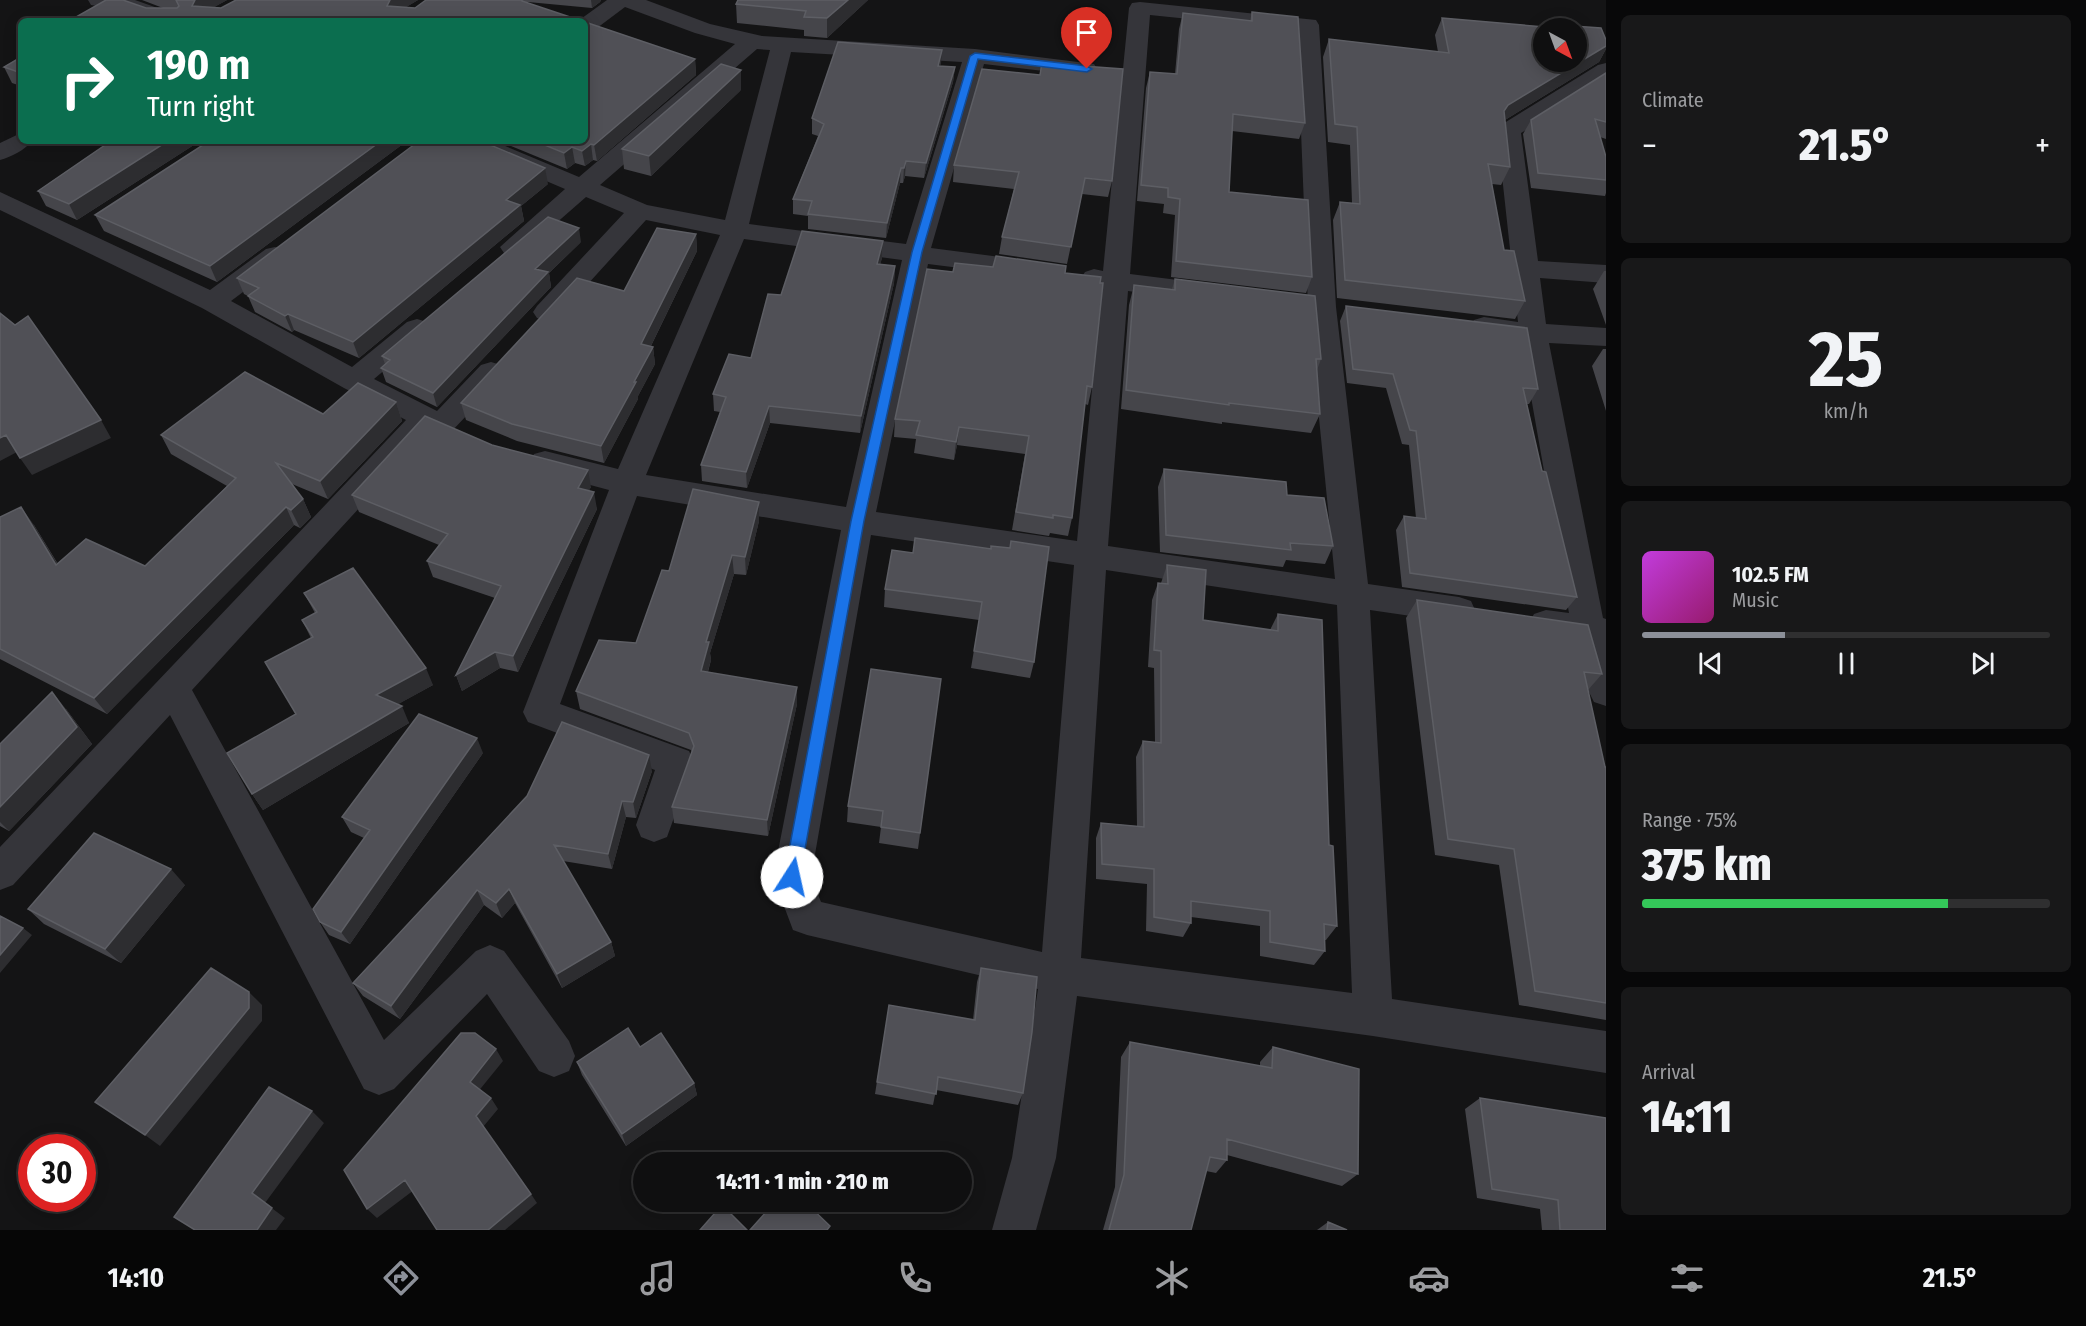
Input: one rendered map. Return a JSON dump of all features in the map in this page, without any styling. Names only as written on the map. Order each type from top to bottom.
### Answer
[{"type":"street","points":[[99,0],[126,4],[164,18]]},
{"type":"street","points":[[588,24],[621,0]]},
{"type":"street","points":[[627,0],[686,24],[750,43],[975,56],[1132,75]]},
{"type":"street","points":[[1014,1230],[1034,1158],[1060,975],[1091,557],[1132,75],[1140,8],[1308,25],[1322,307],[1353,594],[1373,1016]]},
{"type":"street","points":[[491,266],[750,43]]},
{"type":"street","points":[[654,825],[676,762],[540,712],[627,483],[735,230],[782,45]]},
{"type":"street","points":[[975,56],[917,252],[858,521],[792,877],[807,917],[1060,975],[1373,1016],[1606,1052]]},
{"type":"street","points":[[1606,70],[1509,130],[1533,333],[1598,631],[1606,692]]},
{"type":"street","points":[[0,153],[18,142]]},
{"type":"street","points":[[479,144],[640,212],[735,230],[917,252],[1241,297]]},
{"type":"street","points":[[0,200],[84,229],[354,381],[474,439]]},
{"type":"street","points":[[529,331],[640,212]]},
{"type":"street","points":[[212,302],[296,239]]},
{"type":"street","points":[[1524,268],[1606,274]]},
{"type":"street","points":[[354,381],[436,312]]},
{"type":"street","points":[[1460,323],[1533,333],[1606,337]]},
{"type":"street","points":[[0,873],[174,689],[434,421],[505,357]]},
{"type":"street","points":[[518,455],[627,483],[1091,557],[1483,614]]},
{"type":"street","points":[[1518,619],[1598,631]]},
{"type":"street","points":[[174,689],[379,1074],[490,964],[554,1056]]},
{"type":"building","points":[[106,0],[123,0],[146,8],[177,8],[179,6],[176,0],[195,0],[192,6],[221,8],[236,0],[390,0],[387,6],[415,8],[426,0],[522,0],[573,18],[74,18]]},
{"type":"building","points":[[738,0],[848,0],[827,18],[804,17],[806,11],[736,4]]},
{"type":"building","points":[[1252,12],[1298,17],[1305,123],[1233,114],[1229,192],[1308,200],[1312,277],[1176,261],[1180,199],[1168,197],[1168,188],[1141,185],[1150,72],[1177,74],[1183,13],[1252,21]]},
{"type":"building","points":[[1442,18],[1533,26],[1533,72],[1563,72],[1508,105],[1504,111],[1510,167],[1488,164],[1504,250],[1514,251],[1525,301],[1345,280],[1340,202],[1360,204],[1357,127],[1335,124],[1329,39],[1449,53]]},
{"type":"building","points":[[588,23],[695,59],[594,145],[591,144],[582,151],[572,147],[564,153],[542,144],[588,144]]},
{"type":"building","points":[[1587,27],[1601,28],[1606,46],[1587,57]]},
{"type":"building","points":[[838,42],[942,50],[938,66],[955,67],[926,163],[906,161],[904,168],[901,168],[887,223],[808,214],[812,201],[793,199],[824,124],[812,118]]},
{"type":"building","points":[[18,59],[18,72],[4,67]]},
{"type":"building","points":[[1042,63],[1123,69],[1112,181],[1085,178],[1071,247],[1002,237],[1019,172],[954,165],[982,69],[1040,75]]},
{"type":"building","points":[[721,64],[741,70],[649,156],[622,149]]},
{"type":"building","points":[[1606,73],[1606,122],[1595,119],[1606,157],[1606,180],[1538,173],[1531,120]]},
{"type":"building","points":[[107,144],[163,144],[69,204],[38,191]]},
{"type":"building","points":[[204,144],[377,144],[210,266],[95,215]]},
{"type":"building","points":[[415,144],[488,144],[545,168],[506,200],[520,205],[353,342],[288,314],[285,316],[248,296],[259,288],[237,278]]},
{"type":"building","points":[[548,217],[579,228],[535,269],[548,272],[433,393],[381,368],[390,360],[382,356]]},
{"type":"building","points":[[657,228],[696,234],[641,344],[653,347],[601,446],[512,424],[461,403],[577,278],[624,291]]},
{"type":"building","points":[[802,231],[883,241],[877,264],[895,266],[861,416],[769,406],[746,472],[701,465],[726,397],[713,394],[729,354],[751,358],[768,294],[781,295]]},
{"type":"building","points":[[996,256],[1066,266],[1065,273],[1101,277],[1100,283],[1103,283],[1092,387],[1087,386],[1072,518],[1053,515],[1053,518],[1016,512],[1029,436],[959,427],[956,442],[916,435],[920,421],[895,419],[927,269],[953,272],[955,263],[993,267]]},
{"type":"building","points":[[1175,279],[1315,296],[1321,359],[1316,359],[1320,414],[1229,403],[1229,405],[1126,390],[1134,285],[1175,290]]},
{"type":"building","points":[[1346,306],[1527,328],[1538,389],[1523,388],[1542,471],[1546,472],[1577,597],[1410,573],[1404,516],[1426,519],[1416,431],[1410,430],[1393,374],[1353,369]]},
{"type":"building","points":[[0,313],[15,325],[28,316],[101,420],[20,458],[6,435],[0,438]]},
{"type":"building","points":[[245,372],[323,414],[358,383],[396,402],[320,481],[276,463],[303,499],[291,510],[286,507],[94,698],[0,649],[0,517],[21,507],[56,565],[86,539],[145,566],[236,478],[161,435]]},
{"type":"building","points":[[425,416],[492,445],[588,470],[578,488],[594,492],[513,656],[495,652],[456,675],[501,586],[427,561],[448,534],[352,495]]},
{"type":"building","points":[[1164,469],[1286,482],[1287,495],[1324,498],[1333,546],[1290,543],[1291,550],[1166,535]]},
{"type":"building","points":[[693,489],[759,502],[745,557],[732,555],[706,642],[709,642],[701,671],[797,687],[767,820],[672,807],[694,746],[689,733],[576,691],[599,640],[636,643],[662,570],[669,571]]},
{"type":"building","points":[[915,538],[991,549],[991,546],[1010,548],[1011,541],[1049,547],[1034,662],[974,651],[982,602],[885,589],[892,550],[913,553]]},
{"type":"building","points":[[1167,565],[1206,570],[1203,620],[1278,631],[1278,614],[1322,620],[1329,845],[1333,846],[1337,926],[1324,924],[1325,951],[1270,942],[1270,911],[1191,901],[1191,923],[1154,917],[1154,869],[1102,864],[1101,823],[1144,827],[1143,741],[1161,743],[1161,651],[1154,650],[1158,583],[1168,584]]},
{"type":"building","points":[[353,568],[426,668],[376,695],[402,706],[252,794],[227,753],[296,714],[265,662],[313,637],[302,620],[317,612],[304,593]]},
{"type":"building","points":[[1417,600],[1588,625],[1602,674],[1584,672],[1606,767],[1606,1003],[1535,991],[1514,849],[1448,839]]},
{"type":"building","points":[[871,669],[941,679],[920,833],[881,827],[883,811],[848,806]]},
{"type":"building","points":[[52,692],[77,727],[0,807],[0,744]]},
{"type":"building","points":[[419,714],[477,738],[341,932],[320,922],[313,909],[370,830],[342,817]]},
{"type":"building","points":[[562,722],[649,755],[633,802],[622,801],[608,854],[554,845],[611,942],[557,974],[509,889],[496,903],[477,890],[391,1006],[353,983],[527,796]]},
{"type":"building","points":[[94,833],[171,869],[105,949],[28,909]]},
{"type":"building","points":[[0,916],[23,928],[0,955]]},
{"type":"building","points":[[211,968],[249,992],[249,1008],[145,1135],[95,1102]]},
{"type":"building","points":[[981,968],[1037,977],[1023,1093],[938,1077],[936,1094],[877,1082],[889,1005],[975,1020]]},
{"type":"building","points":[[628,1028],[640,1047],[661,1033],[694,1083],[622,1134],[577,1062]]},
{"type":"building","points":[[461,1033],[475,1033],[496,1049],[470,1082],[491,1098],[476,1116],[531,1194],[488,1230],[437,1230],[405,1180],[367,1209],[344,1170]]},
{"type":"building","points":[[1130,1042],[1272,1068],[1273,1047],[1359,1069],[1358,1174],[1227,1139],[1227,1160],[1210,1157],[1191,1230],[1109,1230],[1124,1175]]},
{"type":"building","points":[[269,1087],[312,1111],[252,1193],[272,1208],[257,1230],[195,1230],[174,1217]]},
{"type":"building","points":[[1480,1098],[1606,1118],[1606,1230],[1560,1230],[1558,1200],[1492,1189]]},
{"type":"building","points":[[716,1212],[729,1212],[747,1230],[700,1230]]},
{"type":"building","points":[[766,1212],[815,1212],[830,1226],[827,1230],[750,1230]]},
{"type":"building","points":[[1328,1222],[1347,1230],[1327,1230]]},
{"type":"route","points":[[792,877],[858,521],[917,252],[975,56],[1087,69]]}]
